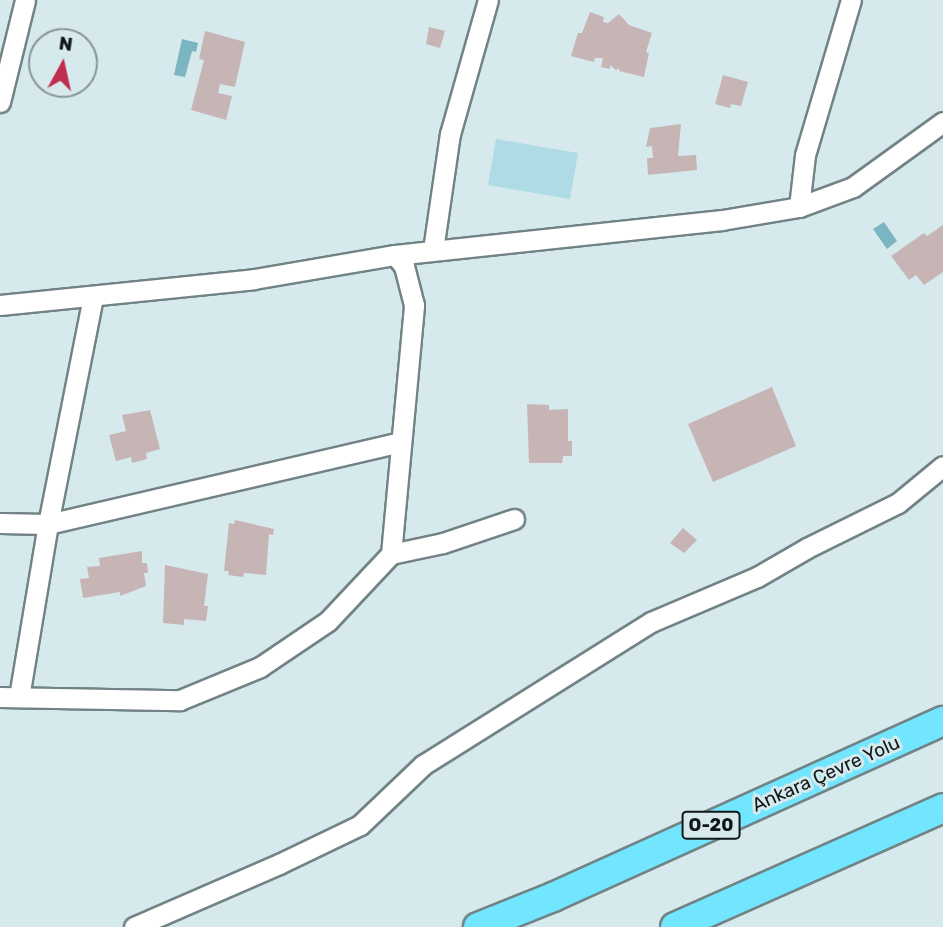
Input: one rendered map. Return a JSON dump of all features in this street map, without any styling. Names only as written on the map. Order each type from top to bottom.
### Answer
[{"type":"highway","name":"Ankara Çevre Yolu","points":[[478,927],[553,897],[943,721]]},
{"type":"highway","points":[[675,927],[943,807]]},
{"type":"street","points":[[0,102],[25,0]]},
{"type":"street","points":[[433,250],[450,134],[488,0]]},
{"type":"street","points":[[799,207],[805,155],[851,0]]},
{"type":"street","points":[[0,305],[254,279],[395,255],[722,220],[799,207],[853,187],[943,122]]},
{"type":"street","points":[[391,554],[414,305],[404,266],[395,255]]},
{"type":"street","points":[[93,297],[10,697],[180,700],[260,667],[328,621],[391,554],[443,543],[514,519]]},
{"type":"street","points":[[0,523],[48,524],[400,442]]},
{"type":"street","points":[[134,927],[279,864],[359,825],[423,765],[651,622],[757,577],[807,548],[898,503],[943,466]]},
{"type":"shaded area","points":[[182,39],[198,43],[196,52],[192,51],[185,77],[174,75]]},
{"type":"shaded area","points":[[496,139],[578,153],[570,199],[488,185]]},
{"type":"shaded area","points":[[884,222],[897,241],[887,249],[873,229]]},
{"type":"building","points":[[590,12],[604,17],[603,22],[608,23],[619,14],[629,25],[652,33],[646,52],[649,53],[644,77],[619,71],[619,68],[616,70],[610,65],[610,69],[601,67],[603,58],[595,58],[594,62],[571,56],[578,33],[582,33]]},
{"type":"building","points":[[429,27],[445,31],[440,48],[426,44]]},
{"type":"building","points":[[205,31],[245,42],[235,87],[220,84],[218,93],[232,96],[226,120],[191,110],[204,60],[199,59]]},
{"type":"building","points":[[723,75],[748,82],[741,106],[731,104],[730,108],[715,104]]},
{"type":"building","points":[[681,124],[678,156],[696,155],[697,170],[648,175],[647,158],[653,158],[652,146],[646,147],[650,128]]},
{"type":"building","points":[[943,225],[943,272],[924,285],[916,275],[909,280],[891,256],[924,233],[927,236]]},
{"type":"building","points":[[772,387],[796,446],[713,482],[688,424]]},
{"type":"building","points":[[527,404],[549,405],[549,410],[568,409],[568,441],[572,441],[572,456],[563,456],[562,463],[529,463]]},
{"type":"building","points":[[150,410],[160,449],[146,453],[147,459],[132,463],[131,457],[116,461],[109,435],[126,431],[122,415]]},
{"type":"building","points":[[235,520],[274,529],[273,535],[269,534],[266,575],[244,573],[243,577],[228,575],[229,571],[224,571],[229,523],[234,524]]},
{"type":"building","points":[[683,528],[697,540],[684,553],[670,543]]},
{"type":"building","points":[[142,551],[142,563],[147,563],[148,573],[144,573],[146,586],[120,596],[120,592],[83,598],[80,579],[89,578],[87,567],[100,566],[99,558]]},
{"type":"building","points":[[165,565],[208,574],[204,606],[208,606],[206,621],[184,619],[184,625],[163,623]]}]
